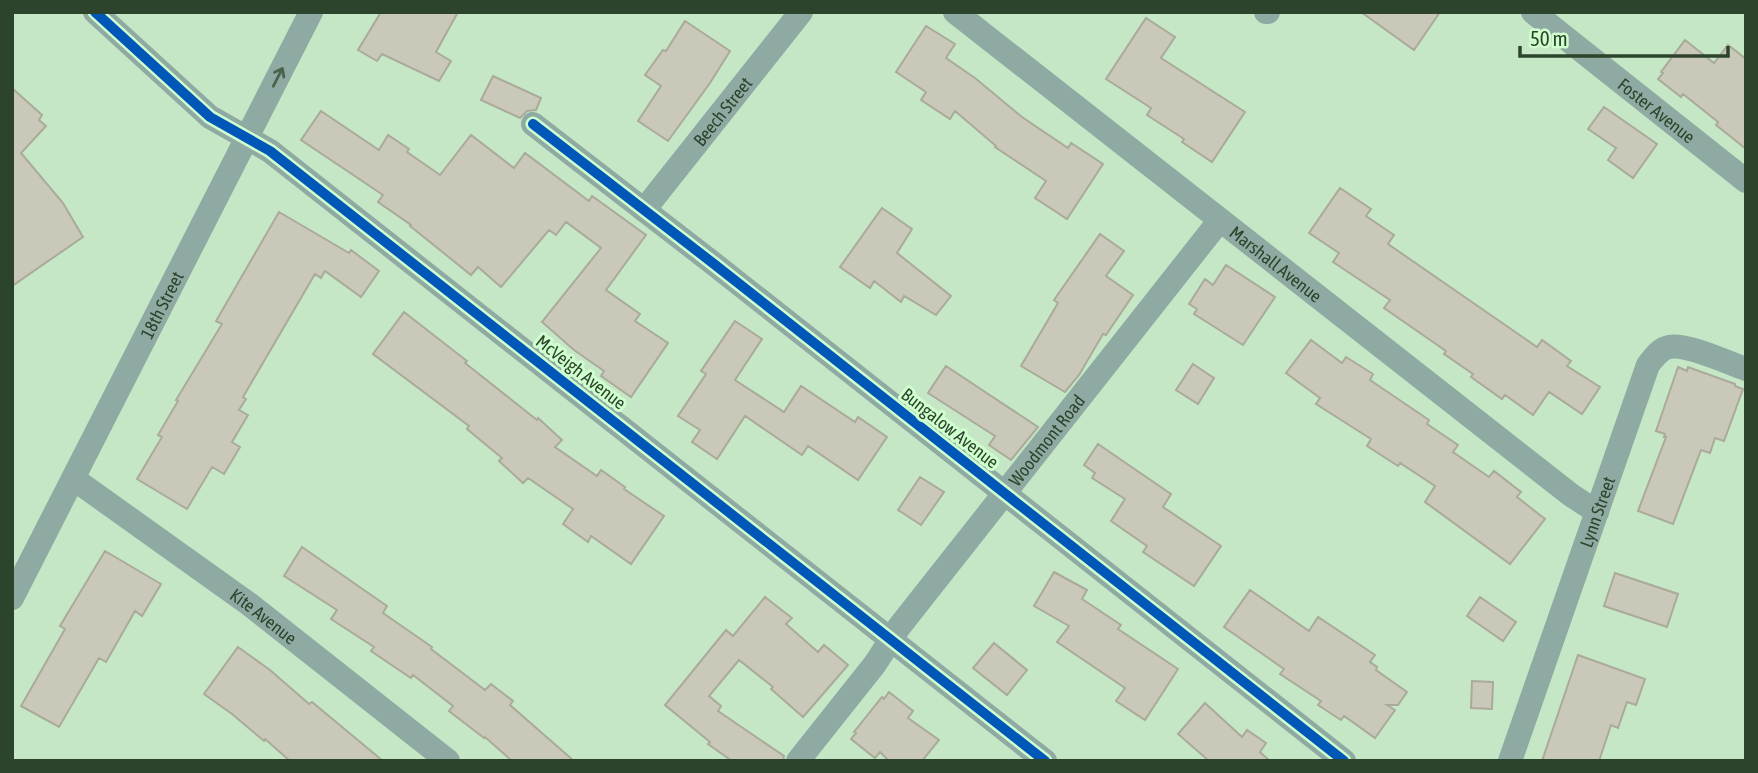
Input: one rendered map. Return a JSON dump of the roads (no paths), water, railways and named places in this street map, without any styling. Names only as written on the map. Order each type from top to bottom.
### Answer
[{"type":"street","name":"McVeigh Avenue","points":[[95,12],[210,117],[271,151],[1045,761]]},
{"type":"street","name":"18th Street","points":[[12,598],[311,12]]},
{"type":"street","name":"Beech Street","points":[[644,210],[801,12]]},
{"type":"street","name":"Marshall Avenue","points":[[955,12],[1571,495],[1597,512]]},
{"type":"street","name":"Foster Avenue","points":[[1533,12],[1746,181]]},
{"type":"street","name":"Bungalow Avenue","points":[[533,124],[1344,761]]},
{"type":"street","name":"Woodmont Road","points":[[798,761],[1004,493],[1220,220]]},
{"type":"street","name":"Lynn Street","points":[[1510,761],[1648,365],[1657,353],[1669,347],[1684,348],[1746,369]]},
{"type":"street","name":"Kite Avenue","points":[[74,479],[249,604],[448,761]]}]
